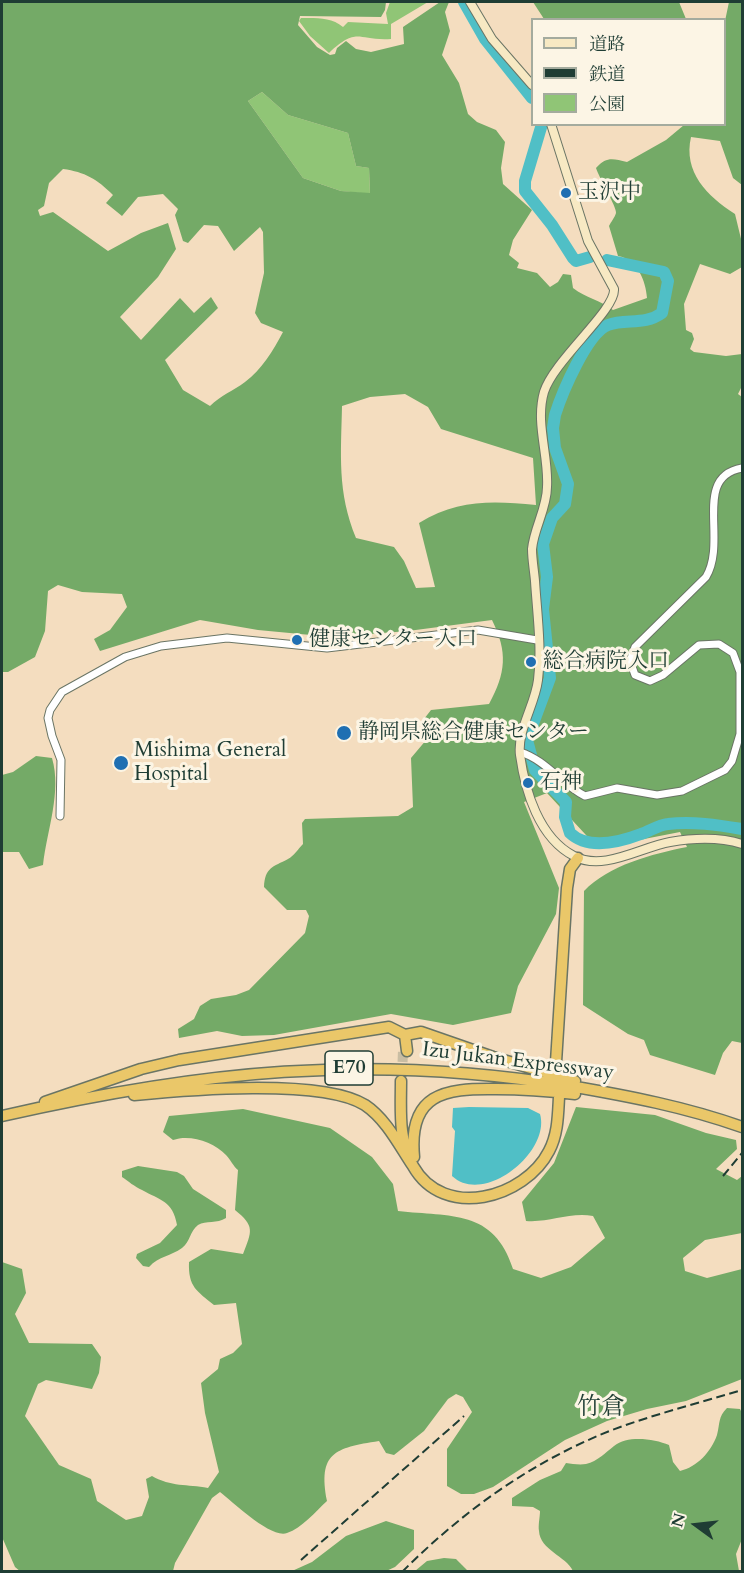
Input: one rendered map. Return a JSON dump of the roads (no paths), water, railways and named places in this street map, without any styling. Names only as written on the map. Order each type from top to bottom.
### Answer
[{"type":"highway","points":[[559,1062],[578,858]]},
{"type":"highway","points":[[19,1112],[141,1069],[179,1060],[388,1028],[405,1035],[413,1031],[422,1032],[493,1057],[628,1096]]},
{"type":"highway","points":[[405,1035],[405,1050]]},
{"type":"highway","name":"Izu Jukan Expressway","points":[[2,1116],[143,1087],[223,1076],[329,1068],[429,1069],[479,1073],[628,1096],[680,1108],[740,1126]]},
{"type":"highway","points":[[404,1081],[402,1134],[413,1161]]},
{"type":"highway","points":[[71,1102],[227,1088],[330,1094],[363,1104],[375,1113],[429,1184],[456,1196],[487,1197],[512,1189],[534,1172],[549,1152],[557,1123],[557,1097]]},
{"type":"highway","points":[[413,1161],[413,1130],[422,1109],[439,1094],[452,1090],[528,1089],[680,1108]]},
{"type":"main road","points":[[470,2],[492,39],[531,84]]},
{"type":"main road","points":[[552,126],[588,241],[614,289],[615,296],[603,314],[573,345],[558,366],[543,396],[541,419],[548,489],[532,548],[538,682],[521,753],[530,796],[539,819],[560,846],[578,858],[596,861],[620,857],[669,842],[689,839],[742,844]]},
{"type":"street","points":[[521,753],[536,756],[575,791],[585,796],[617,788],[657,795],[670,794],[717,774],[732,761],[740,734],[740,672],[734,653],[720,644],[699,645],[663,675],[650,681],[635,675],[630,661],[635,647],[711,568],[716,552],[714,495],[723,476],[730,470],[742,468]]},
{"type":"street","points":[[60,816],[62,760],[52,736],[48,718],[50,710],[62,692],[125,657],[161,646],[226,638],[327,648],[478,630],[537,640]]},
{"type":"water","points":[[453,1108],[528,1108],[540,1114],[541,1129],[535,1144],[525,1158],[497,1180],[481,1184],[465,1184],[452,1176],[455,1131],[452,1127]]},
{"type":"waterway","points":[[464,2],[485,39],[531,97]]},
{"type":"waterway","points":[[541,126],[525,181],[525,191],[552,225],[573,258],[576,261],[590,257]]},
{"type":"waterway","points":[[607,260],[664,272],[668,281],[662,313],[642,321],[608,325],[592,339],[569,379],[555,415],[553,428],[555,448],[568,484],[565,504],[552,518],[543,544],[547,577],[543,609],[550,678],[527,740],[535,770],[566,802],[565,817],[570,833],[577,838],[595,843],[614,842],[677,823],[742,829]]},
{"type":"tunnel","points":[[402,1077],[403,1050]]},
{"type":"tunnel","points":[[560,1084],[561,1063]]},
{"type":"railway","points":[[723,1176],[742,1153]]},
{"type":"railway","points":[[402,1572],[474,1509],[526,1473],[554,1457],[628,1424],[742,1390]]},
{"type":"railway","points":[[301,1560],[464,1416]]},
{"type":"place","name":"玉沢中","points":[[566,193]]},
{"type":"place","name":"健康センター入口","points":[[297,640]]},
{"type":"place","name":"総合病院入口","points":[[531,662]]},
{"type":"place","name":"静岡県総合健康センター","points":[[344,733]]},
{"type":"place","name":"Mishima General Hospital","points":[[121,763]]},
{"type":"place","name":"石神","points":[[528,783]]},
{"type":"district","name":"竹倉","points":[[601,1408]]}]
